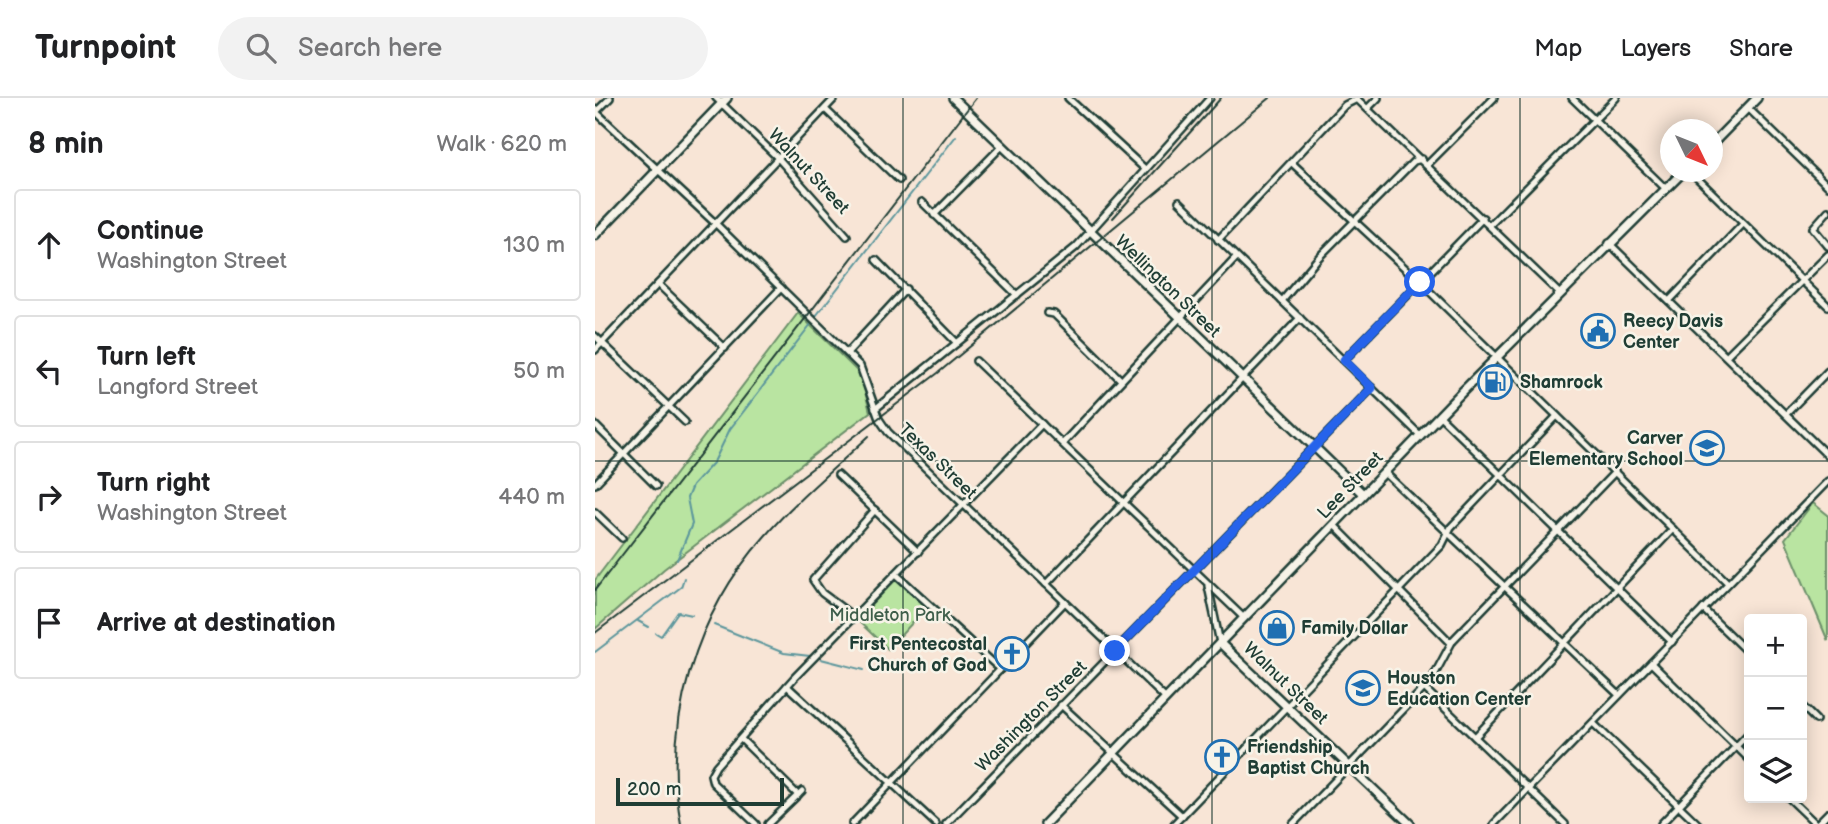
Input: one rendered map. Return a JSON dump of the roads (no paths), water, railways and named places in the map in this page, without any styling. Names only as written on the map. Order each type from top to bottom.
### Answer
[{"type":"street","points":[[596,112],[610,98]]},
{"type":"street","name":"Wellington Street","points":[[953,98],[1363,494]]},
{"type":"street","points":[[1068,98],[1145,169]]},
{"type":"street","points":[[875,409],[1091,232],[1210,98]]},
{"type":"street","points":[[1368,108],[1378,98]]},
{"type":"street","points":[[1428,164],[1494,98]]},
{"type":"street","points":[[1572,98],[1665,188]]},
{"type":"street","points":[[1490,225],[1616,98]]},
{"type":"street","points":[[1723,133],[1757,98]]},
{"type":"street","points":[[1218,240],[1348,102],[1357,99],[1428,164],[1559,293]]},
{"type":"street","points":[[595,235],[722,100]]},
{"type":"street","name":"Walnut Street","points":[[722,100],[848,236]]},
{"type":"street","points":[[595,350],[831,100]]},
{"type":"street","points":[[1748,108],[1828,186]]},
{"type":"street","points":[[825,109],[899,180]]},
{"type":"street","name":"Texas Street","points":[[596,112],[716,224],[847,353],[865,376],[875,409],[888,432],[1165,698]]},
{"type":"street","points":[[935,215],[1002,146]]},
{"type":"street","points":[[1282,301],[1414,161],[1422,159]]},
{"type":"street","points":[[1292,163],[1420,282],[1728,583]]},
{"type":"street","name":"Lee Street","points":[[1045,824],[1439,415],[1672,182]]},
{"type":"street","points":[[1701,182],[1828,306]]},
{"type":"street","points":[[1179,201],[1420,435]]},
{"type":"street","points":[[922,202],[1017,295]]},
{"type":"street","points":[[1828,211],[1813,228],[1828,246]]},
{"type":"street","points":[[1344,360],[1483,218]]},
{"type":"street","points":[[1669,301],[1743,224]]},
{"type":"street","points":[[1609,243],[1828,456]]},
{"type":"street","points":[[1726,356],[1828,255]]},
{"type":"street","points":[[1063,443],[1236,258]]},
{"type":"street","points":[[876,260],[957,343]]},
{"type":"street","points":[[658,284],[725,348]]},
{"type":"street","points":[[595,484],[781,288]]},
{"type":"street","points":[[847,353],[906,289]]},
{"type":"street","points":[[1047,313],[1054,314],[1121,380]]},
{"type":"street","points":[[1046,584],[1300,318]]},
{"type":"street","points":[[595,336],[685,422]]},
{"type":"street","name":"Walnut Street","points":[[976,361],[1244,618]]},
{"type":"street","points":[[1786,414],[1828,372]]},
{"type":"street","name":"Washington Street","points":[[946,824],[1372,388]]},
{"type":"street","points":[[1439,415],[1672,642]]},
{"type":"street","points":[[1174,824],[1398,592],[1449,535],[1451,527],[1557,416]]},
{"type":"street","points":[[756,824],[713,783],[711,775],[787,686],[1042,424]]},
{"type":"street","points":[[595,425],[656,486]]},
{"type":"street","points":[[1384,472],[1619,695]]},
{"type":"street","points":[[1293,824],[1424,688],[1451,643],[1615,472]]},
{"type":"street","points":[[838,475],[918,552]]},
{"type":"street","points":[[1494,824],[1828,481]]},
{"type":"street","points":[[854,617],[822,593],[814,580],[875,510]]},
{"type":"street","points":[[595,512],[622,538]]},
{"type":"street","points":[[1334,525],[1451,643]]},
{"type":"street","points":[[1475,737],[1673,529]]},
{"type":"street","points":[[896,574],[1000,669]]},
{"type":"street","name":"Walnut Street","points":[[1202,578],[1211,588],[1220,643],[1410,824]]},
{"type":"street","points":[[852,824],[1065,602]]},
{"type":"street","points":[[1703,609],[1744,649]]},
{"type":"street","points":[[1651,663],[1744,754]]},
{"type":"street","points":[[787,686],[936,824]]},
{"type":"street","points":[[1424,688],[1565,824]]},
{"type":"street","points":[[1061,705],[1182,816]]},
{"type":"street","points":[[1807,711],[1816,720]]},
{"type":"street","points":[[1593,723],[1698,824]]},
{"type":"street","points":[[741,738],[800,793],[768,824]]},
{"type":"street","points":[[1661,824],[1744,738]]},
{"type":"street","points":[[1794,803],[1817,824],[1828,813]]},
{"type":"waterway","points":[[816,316],[956,136]]},
{"type":"waterway","points":[[677,560],[692,524],[687,498],[692,486],[714,462],[730,429],[811,324]]},
{"type":"waterway","points":[[595,652],[681,587],[684,578]]},
{"type":"waterway","points":[[656,633],[661,636],[678,612],[692,615]]},
{"type":"waterway","points":[[638,621],[649,627]]},
{"type":"waterway","points":[[714,625],[784,653],[810,656]]},
{"type":"waterway","points":[[821,659],[864,670]]},
{"type":"railway","points":[[595,590],[976,98]]},
{"type":"railway","points":[[1113,218],[1221,98]]},
{"type":"railway","points":[[595,633],[938,373],[1270,98]]},
{"type":"railway","points":[[681,824],[676,785],[676,747],[681,708],[703,634],[720,599],[765,536],[802,497],[869,436]]},
{"type":"place","name":"Reecy Davis Center","points":[[1598,331]]},
{"type":"place","name":"Shamrock","points":[[1495,382]]},
{"type":"place","name":"Carver Elementary School","points":[[1707,448]]},
{"type":"place","name":"Family Dollar","points":[[1277,628]]},
{"type":"place","name":"First Pentecostal Church of God","points":[[1012,654]]},
{"type":"place","name":"Houston Education Center","points":[[1363,688]]},
{"type":"place","name":"Friendship Baptist Church","points":[[1222,757]]},
{"type":"park label","name":"Middleton Park","points":[[890,615]]}]
